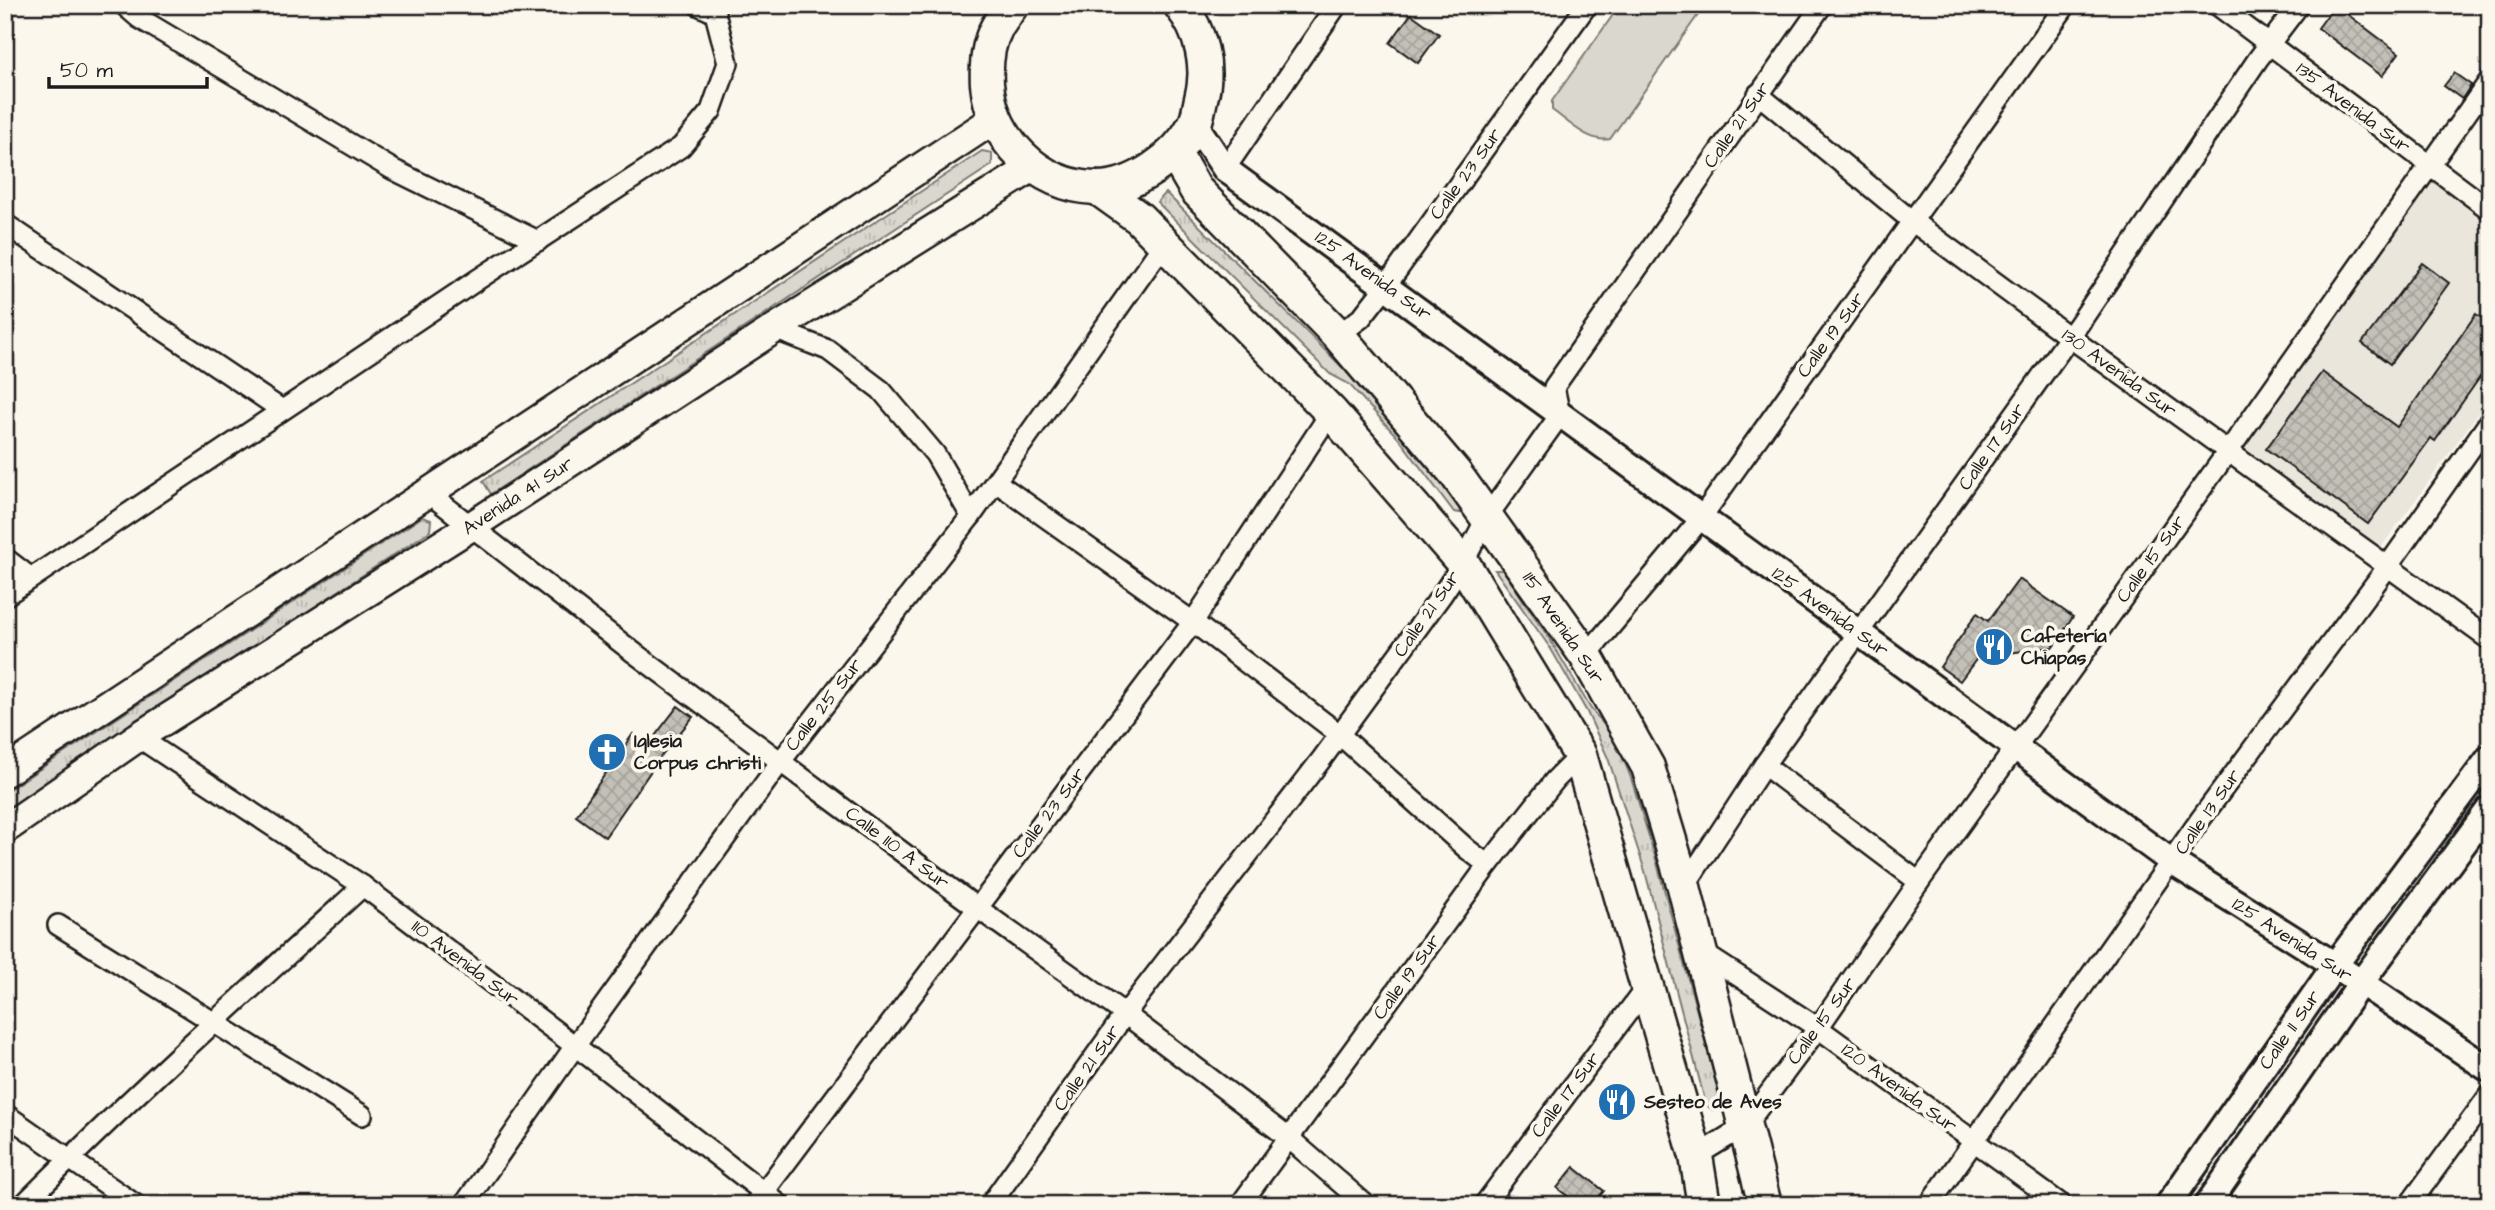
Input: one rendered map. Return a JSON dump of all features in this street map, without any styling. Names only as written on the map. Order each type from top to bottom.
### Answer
[{"type":"main road","points":[[1012,5],[996,29],[986,68],[989,103],[1004,137],[1033,167],[1065,182],[1097,188],[1127,182],[1159,166],[1174,152],[1195,124],[1205,84],[1203,49],[1188,15],[1180,5]]},
{"type":"main road","points":[[5,772],[996,118]]},
{"type":"main road","name":"115 Avenida Sur","points":[[1174,152],[1196,190],[1338,335],[1455,473],[1586,656],[1648,766],[1684,887],[1765,1205]]},
{"type":"main road","name":"Avenida 41 Sur","points":[[5,829],[138,737],[470,527],[774,329],[1033,167]]},
{"type":"main road","points":[[1097,188],[1139,218],[1165,242],[1331,412],[1463,563],[1580,755],[1696,1156],[1704,1205]]},
{"type":"street","points":[[124,5],[139,18],[392,169],[538,241]]},
{"type":"street","points":[[5,596],[681,147],[711,111],[728,63],[715,13],[698,5]]},
{"type":"street","points":[[1226,169],[1337,5]]},
{"type":"street","name":"Calle 23 Sur","points":[[1338,335],[1361,317],[1386,286],[1587,5]]},
{"type":"street","name":"Calle 21 Sur","points":[[990,1205],[1125,1014],[1339,734],[1463,563],[1487,517],[1559,415],[1554,387],[1822,5]]},
{"type":"street","name":"Calle 19 Sur","points":[[1586,656],[1701,517],[2066,5]]},
{"type":"street","name":"135 Avenida Sur","points":[[2217,5],[2490,210]]},
{"type":"street","name":"Calle 17 Sur","points":[[1684,887],[1765,765],[2079,324],[2258,59],[2299,5]]},
{"type":"street","name":"Calle 15 Sur","points":[[1696,1156],[1745,1126],[1818,1028],[2490,80]]},
{"type":"street","name":"130 Avenida Sur","points":[[1758,94],[1912,220],[2068,337],[2490,640]]},
{"type":"street","name":"125 Avenida Sur","points":[[1195,124],[1226,169],[1859,635],[2172,862],[2335,965],[2490,1070]]},
{"type":"street","points":[[5,224],[282,410]]},
{"type":"street","name":"Calle 25 Sur","points":[[464,1205],[781,761],[971,516],[1165,242]]},
{"type":"street","points":[[774,329],[828,350],[881,390],[935,454],[971,516]]},
{"type":"street","name":"Calle 23 Sur","points":[[758,1198],[1193,622],[1331,412]]},
{"type":"street","name":"Calle 13 Sur","points":[[1929,1205],[2210,807],[2389,566],[2490,421]]},
{"type":"street","points":[[996,482],[1193,622],[1339,734],[1488,865]]},
{"type":"street","name":"Calle 110 A Sur","points":[[427,492],[781,761],[1290,1139],[1366,1205]]},
{"type":"street","points":[[5,558],[31,578]]},
{"type":"street","name":"110 Avenida Sur","points":[[138,737],[363,886],[575,1046],[758,1198],[780,1205]]},
{"type":"street","name":"Calle 19 Sur","points":[[1240,1205],[1488,865],[1555,780],[1580,755]]},
{"type":"street","name":"Calle 11 Sur","points":[[2168,1205],[2335,965],[2490,757]]},
{"type":"street","points":[[1765,765],[1919,882]]},
{"type":"street","name":"Calle 11 Sur","points":[[2207,1205],[2360,984],[2490,808]]},
{"type":"street","points":[[23,1205],[185,1046],[215,1022],[363,886]]},
{"type":"street","points":[[58,925],[362,1115]]},
{"type":"street","name":"120 Avenida Sur","points":[[1700,951],[1818,1028],[2062,1205]]},
{"type":"street","name":"Calle 17 Sur","points":[[1484,1205],[1648,985]]},
{"type":"street","points":[[2409,1205],[2490,1094]]},
{"type":"street","points":[[5,1114],[136,1205]]},
{"type":"shaded area","points":[[2435,178],[2490,219],[2490,397],[2380,549],[2240,446]]},
{"type":"green space","points":[[1620,5],[1698,5],[1698,15],[1610,139],[1594,138],[1552,110],[1552,101]]},
{"type":"green space","points":[[982,151],[992,153],[992,165],[491,494],[483,481]]},
{"type":"green space","points":[[1166,193],[1345,370],[1404,436],[1459,507],[1460,513],[1454,512],[1400,440],[1349,384],[1330,374],[1157,202]]},
{"type":"green space","points":[[422,517],[431,520],[430,531],[5,810],[5,792]]},
{"type":"green space","points":[[1495,570],[1503,570],[1551,641],[1591,709],[1615,738],[1631,778],[1657,863],[1721,1101],[1713,1110],[1706,1105],[1645,871],[1608,758],[1587,712],[1551,649]]},
{"type":"building","points":[[2335,5],[2399,53],[2382,76],[2318,28]]},
{"type":"building","points":[[1411,14],[1439,34],[1418,63],[1390,43]]},
{"type":"building","points":[[2454,73],[2471,85],[2462,99],[2444,86]]},
{"type":"building","points":[[2422,263],[2449,283],[2390,364],[2362,343]]},
{"type":"building","points":[[2476,314],[2490,324],[2490,363],[2435,441],[2431,438],[2368,524],[2266,449],[2322,372],[2397,427]]},
{"type":"building","points":[[2019,579],[2073,617],[2053,647],[1978,657],[1960,681],[1940,667],[1977,613],[1988,621]]},
{"type":"building","points":[[678,706],[693,717],[664,752],[605,837],[576,816],[633,734],[648,745]]},
{"type":"building","points":[[1574,1167],[1604,1191],[1592,1205],[1579,1205],[1557,1188]]},
{"type":"place","name":"Cafetería Chiapas","points":[[1994,647]]},
{"type":"place","name":"Iglesia Corpus christi","points":[[607,752]]},
{"type":"place","name":"Sesteo de Aves","points":[[1617,1102]]}]
